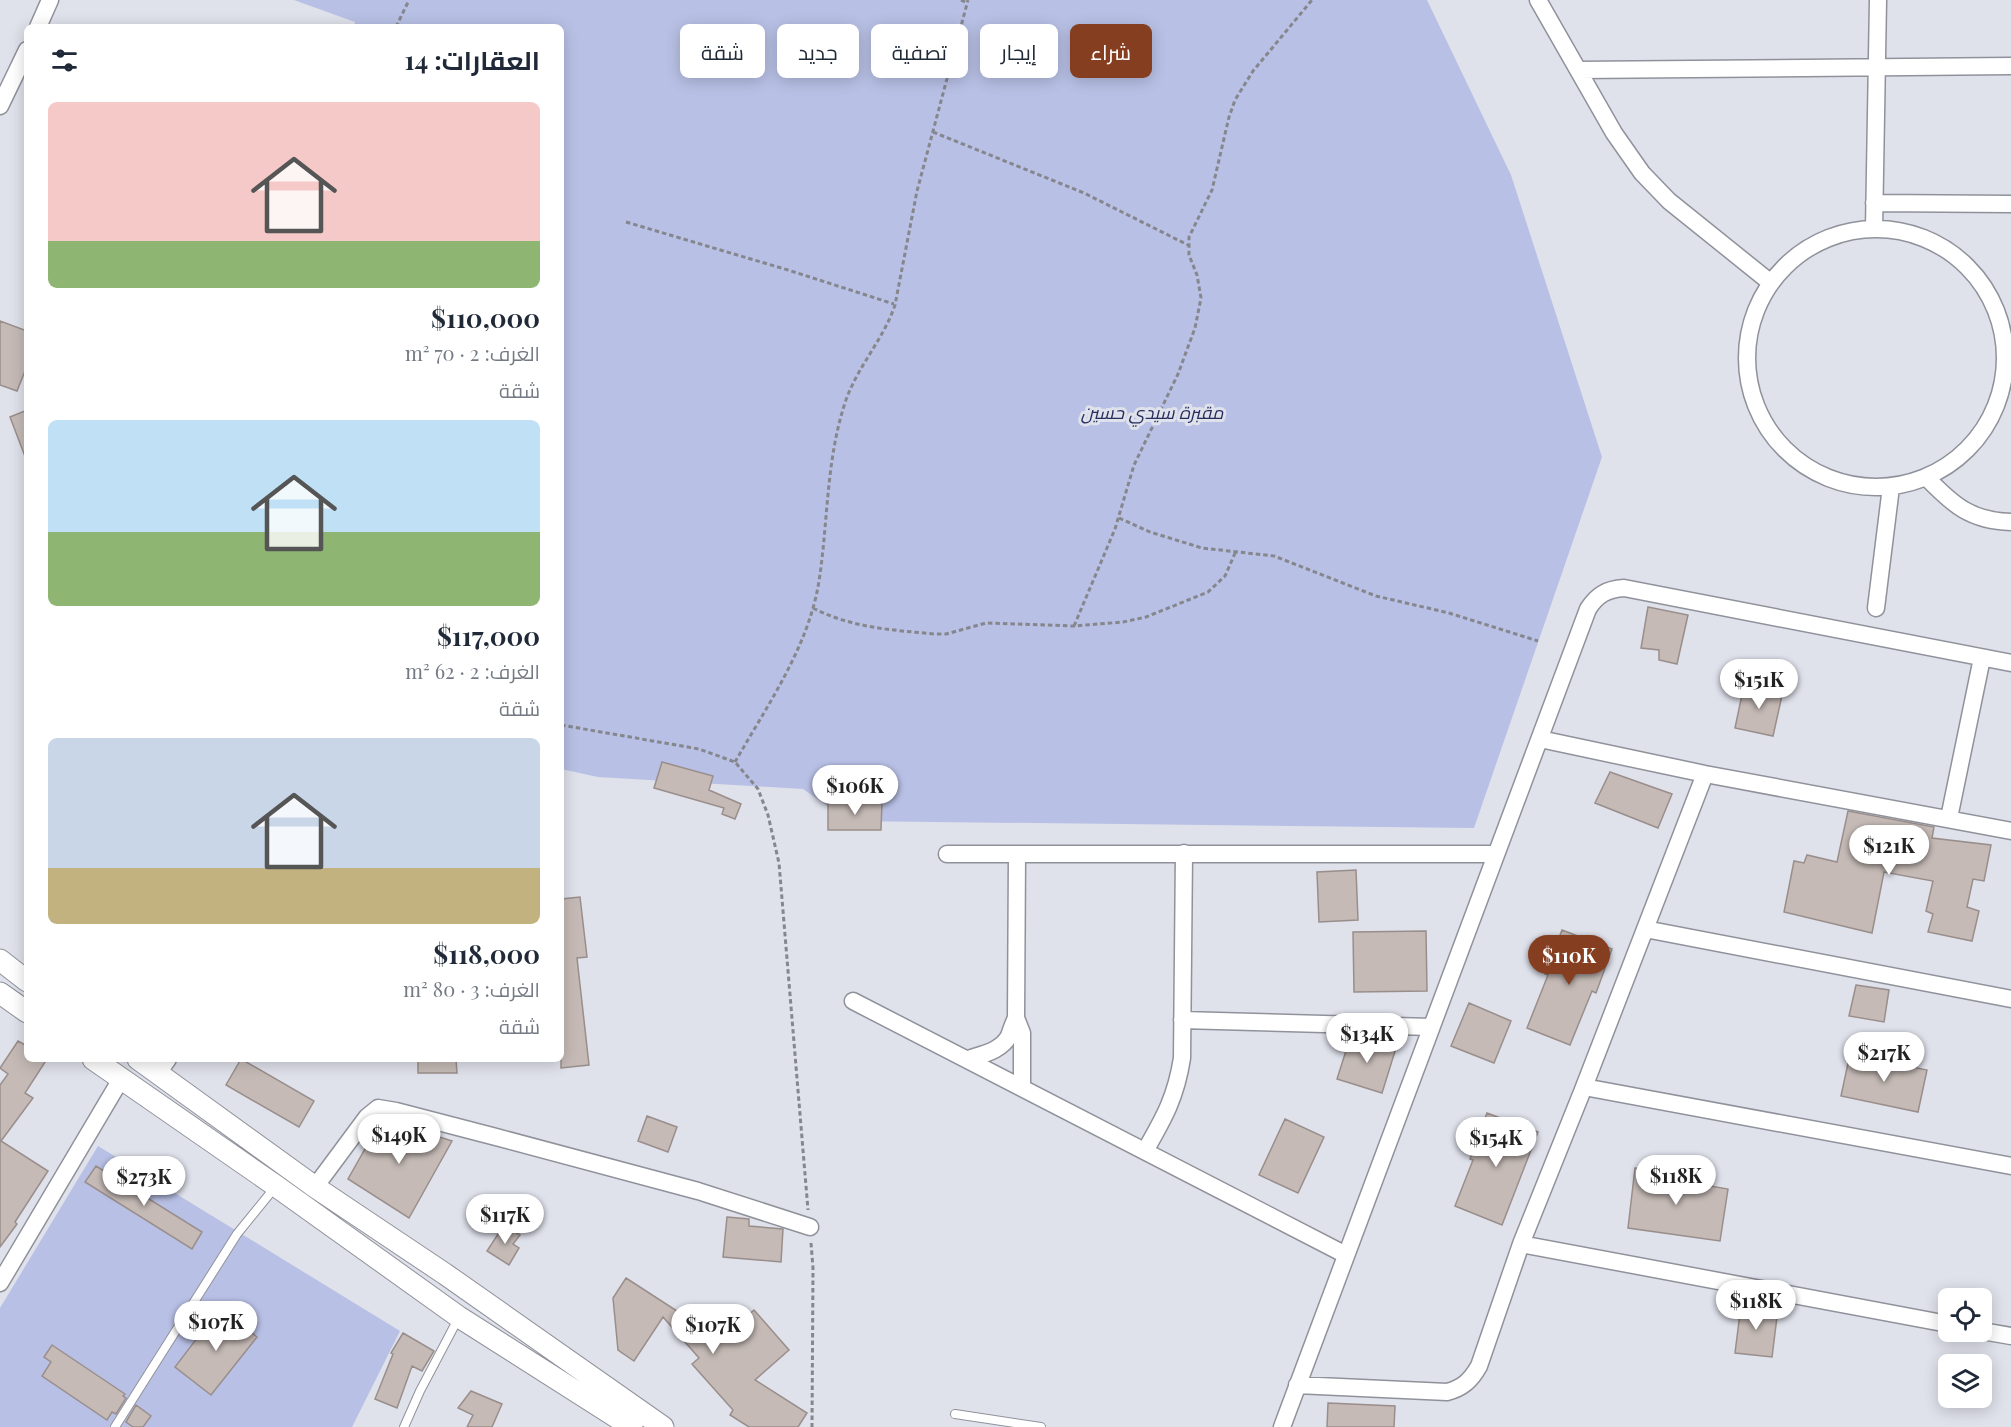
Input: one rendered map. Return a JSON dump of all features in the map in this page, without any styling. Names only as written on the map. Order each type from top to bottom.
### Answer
[{"type":"street","points":[[39,24],[50,0]]},
{"type":"street","points":[[1538,0],[1627,154],[1655,187],[1684,213],[1771,283]]},
{"type":"street","points":[[1874,229],[1878,0]]},
{"type":"street","points":[[0,106],[24,56]]},
{"type":"street","points":[[1578,70],[2011,66]]},
{"type":"street","points":[[1874,203],[2011,204]]},
{"type":"street","points":[[1874,229],[1899,231],[1923,237],[1945,249],[1965,264],[1981,283],[1994,305],[2008,354],[1999,397],[1990,418],[1964,453],[1946,467],[1926,477],[1891,487],[1868,488],[1823,477],[1803,466],[1770,434],[1751,392],[1747,370],[1747,347],[1751,324],[1759,302],[1784,267],[1816,243],[1834,236],[1874,229]]},
{"type":"street","points":[[1926,477],[1945,497],[1967,513],[1991,521],[2011,522]]},
{"type":"street","points":[[1876,609],[1891,487]]},
{"type":"street","points":[[1282,1427],[1588,609],[1603,592],[1624,588],[2011,663]]},
{"type":"street","points":[[1949,818],[1982,658]]},
{"type":"street","points":[[1540,739],[1705,774],[2011,831]]},
{"type":"street","points":[[1297,1385],[1447,1392],[1465,1385],[1473,1377],[1479,1366],[1521,1244],[1705,774]]},
{"type":"street","points":[[1145,1151],[1165,1117],[1179,1080],[1182,1058],[1184,853]]},
{"type":"street","points":[[947,854],[1496,854]]},
{"type":"street","points":[[1017,854],[1016,1018],[1022,1033],[1022,1087]]},
{"type":"street","points":[[1645,929],[2011,999]]},
{"type":"street","points":[[0,960],[24,979]]},
{"type":"street","points":[[0,993],[24,1010]]},
{"type":"street","points":[[853,1001],[1346,1255]]},
{"type":"street","points":[[968,1059],[1000,1046],[1008,1036],[1016,1018]]},
{"type":"street","points":[[1182,1020],[1431,1027]]},
{"type":"street","points":[[97,1062],[459,1317],[632,1427]]},
{"type":"street","points":[[163,1066],[315,1187],[445,1274],[663,1427]]},
{"type":"street","points":[[0,1283],[121,1079]]},
{"type":"street","points":[[1584,1087],[2011,1166]]},
{"type":"street","points":[[315,1187],[367,1117],[378,1108],[463,1128],[698,1191],[810,1227]]},
{"type":"street","points":[[1521,1244],[1938,1322]]},
{"type":"street","points":[[1992,1332],[2011,1336]]},
{"type":"lane","points":[[115,1427],[237,1234],[276,1186]]},
{"type":"lane","points":[[404,1427],[459,1317]]},
{"type":"lane","points":[[955,1414],[1041,1427]]},
{"type":"path","points":[[397,24],[409,0]]},
{"type":"path","points":[[735,762],[786,672],[799,646],[813,608],[819,582],[829,480],[844,406],[857,375],[889,321],[895,304],[917,190],[968,1],[961,0]]},
{"type":"path","points":[[1074,626],[1119,518],[1134,465],[1181,367],[1195,328],[1201,298],[1200,286],[1189,255],[1188,245],[1192,230],[1212,190],[1235,100],[1253,71],[1312,0]]},
{"type":"path","points":[[933,132],[1084,193],[1188,245]]},
{"type":"path","points":[[626,222],[895,304]]},
{"type":"path","points":[[1119,518],[1188,545],[1274,556],[1376,596],[1436,609],[1538,641]]},
{"type":"path","points":[[813,608],[856,625],[934,634],[946,634],[986,623],[1074,626],[1123,622],[1146,617],[1208,592],[1225,576],[1236,551]]},
{"type":"path","points":[[564,726],[699,749],[735,762],[758,789],[773,833],[779,863],[813,1268],[813,1427]]},
{"type":"green space","name":"مقبرة سيدي حسين","points":[[294,0],[1427,0],[1511,175],[1602,457],[1474,828],[849,821],[803,789],[598,777],[564,770],[564,24],[355,24],[355,22]]},
{"type":"green space","points":[[98,1146],[400,1331],[352,1427],[0,1427],[0,1308]]},
{"type":"building","points":[[0,321],[24,330],[24,374],[17,391],[0,385]]},
{"type":"building","points":[[24,411],[24,454],[10,417]]},
{"type":"building","points":[[1648,607],[1688,615],[1677,664],[1659,660],[1659,650],[1641,648]]},
{"type":"building","points":[[1744,685],[1783,691],[1773,736],[1735,728]]},
{"type":"building","points":[[662,762],[713,776],[709,790],[741,804],[735,819],[722,814],[724,808],[654,788]]},
{"type":"building","points":[[1610,772],[1672,794],[1658,828],[1595,803]]},
{"type":"building","points":[[828,802],[882,802],[881,830],[828,830]]},
{"type":"building","points":[[1848,811],[1934,827],[1932,838],[1991,845],[1984,881],[1973,879],[1967,907],[1979,911],[1972,941],[1928,932],[1933,914],[1926,911],[1933,881],[1884,872],[1872,933],[1784,912],[1794,861],[1804,863],[1807,855],[1837,862]]},
{"type":"building","points":[[1356,870],[1358,920],[1319,922],[1317,872]]},
{"type":"building","points":[[580,897],[587,957],[577,958],[589,1065],[561,1068],[561,1062],[564,1062],[564,899]]},
{"type":"building","points":[[1562,930],[1612,949],[1596,993],[1592,991],[1570,1045],[1527,1028],[1548,975],[1545,974]]},
{"type":"building","points":[[1426,931],[1427,991],[1354,992],[1353,932]]},
{"type":"building","points":[[1856,985],[1889,990],[1884,1022],[1849,1016]]},
{"type":"building","points":[[1469,1003],[1511,1021],[1494,1063],[1451,1046]]},
{"type":"building","points":[[1351,1035],[1396,1048],[1382,1093],[1337,1079]]},
{"type":"building","points":[[18,1041],[24,1044],[24,1062],[45,1062],[25,1093],[33,1098],[1,1141],[48,1171],[15,1222],[17,1224],[0,1247],[0,1085],[8,1074],[0,1068]]},
{"type":"building","points":[[1850,1054],[1927,1070],[1918,1112],[1841,1096]]},
{"type":"building","points":[[239,1062],[246,1062],[314,1101],[299,1127],[226,1085]]},
{"type":"building","points":[[418,1062],[456,1062],[457,1073],[418,1073]]},
{"type":"building","points":[[1487,1113],[1538,1132],[1502,1225],[1455,1206],[1473,1160],[1470,1159]]},
{"type":"building","points":[[647,1116],[677,1127],[668,1152],[638,1141]]},
{"type":"building","points":[[382,1119],[452,1141],[409,1218],[348,1179]]},
{"type":"building","points":[[1285,1119],[1324,1137],[1298,1193],[1259,1175]]},
{"type":"building","points":[[96,1166],[202,1232],[192,1249],[85,1182]]},
{"type":"building","points":[[1635,1168],[1677,1173],[1676,1180],[1728,1189],[1720,1241],[1628,1228]]},
{"type":"building","points":[[727,1217],[749,1219],[749,1226],[783,1229],[781,1262],[723,1257]]},
{"type":"building","points":[[504,1225],[520,1235],[513,1244],[519,1248],[509,1265],[487,1251]]},
{"type":"building","points":[[626,1278],[683,1315],[687,1311],[715,1344],[754,1310],[789,1350],[755,1380],[807,1413],[798,1427],[749,1427],[730,1415],[733,1410],[692,1364],[699,1358],[663,1317],[634,1361],[618,1350],[613,1298]]},
{"type":"building","points":[[1741,1305],[1778,1309],[1772,1357],[1735,1353]]},
{"type":"building","points":[[220,1308],[257,1337],[211,1395],[175,1367]]},
{"type":"building","points":[[403,1333],[434,1351],[422,1371],[412,1366],[397,1408],[375,1399],[393,1354],[391,1353]]},
{"type":"building","points":[[52,1345],[125,1394],[123,1396],[126,1398],[116,1414],[112,1412],[107,1420],[42,1376],[51,1362],[44,1357]]},
{"type":"building","points":[[471,1391],[502,1404],[492,1427],[467,1427],[473,1415],[458,1408]]},
{"type":"building","points":[[1328,1403],[1395,1406],[1394,1427],[1327,1427]]},
{"type":"building","points":[[136,1405],[151,1416],[143,1427],[133,1427],[126,1422]]}]
